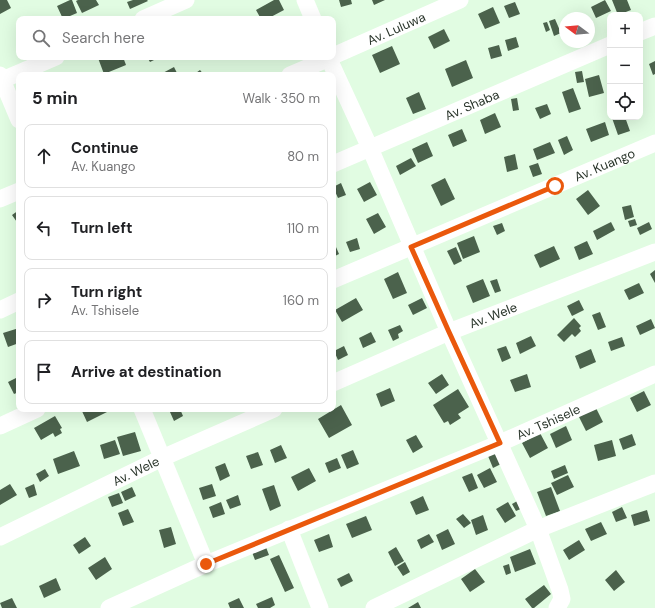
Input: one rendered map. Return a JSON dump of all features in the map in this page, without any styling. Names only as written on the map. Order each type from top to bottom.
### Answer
[{"type":"street","points":[[149,16],[186,0]]},
{"type":"street","points":[[305,0],[312,16]]},
{"type":"street","name":"Av. Luluwa","points":[[336,54],[460,0]]},
{"type":"street","points":[[643,31],[655,26]]},
{"type":"street","name":"Av. Shaba","points":[[336,163],[607,46]]},
{"type":"street","points":[[18,72],[48,60]]},
{"type":"street","name":"Av. Luluwa","points":[[297,72],[323,60]]},
{"type":"street","points":[[331,60],[411,247],[538,529],[560,590],[562,599],[557,608]]},
{"type":"street","points":[[16,73],[1,79],[16,113]]},
{"type":"street","name":"Av. Kuango","points":[[336,279],[655,143]]},
{"type":"street","points":[[0,199],[16,192]]},
{"type":"street","name":"Av. Wele","points":[[336,382],[449,332],[655,252]]},
{"type":"street","points":[[0,310],[16,302]]},
{"type":"street","name":"Av. Tshisele","points":[[108,608],[289,529],[500,443],[655,374]]},
{"type":"street","points":[[0,426],[30,412]]},
{"type":"street","points":[[143,412],[206,564]]},
{"type":"street","name":"Av. Wele","points":[[0,537],[162,458],[267,412]]},
{"type":"street","points":[[374,608],[538,529],[655,483]]},
{"type":"street","points":[[289,529],[320,608]]},
{"type":"building","points":[[0,0],[7,0],[11,8],[0,14]]},
{"type":"building","points":[[72,0],[77,13],[70,16],[62,16],[57,6]]},
{"type":"building","points":[[96,0],[99,5],[82,13],[76,1]]},
{"type":"building","points":[[133,0],[148,1],[130,9],[127,2]]},
{"type":"building","points":[[274,0],[279,0],[284,10],[273,16],[259,16],[256,10]]},
{"type":"building","points":[[339,0],[351,0],[352,4],[341,7]]},
{"type":"building","points":[[372,0],[385,0],[374,5]]},
{"type":"building","points":[[605,0],[611,11],[596,18],[595,12],[593,12],[591,7]]},
{"type":"building","points":[[612,0],[627,0],[631,10],[626,12],[617,12]]},
{"type":"building","points":[[515,2],[520,14],[509,18],[504,6]]},
{"type":"building","points":[[493,7],[500,23],[485,29],[478,14]]},
{"type":"building","points":[[555,19],[559,28],[559,34],[554,36],[549,21]]},
{"type":"building","points":[[547,22],[550,30],[546,32],[543,23]]},
{"type":"building","points":[[444,29],[450,41],[434,49],[428,37]]},
{"type":"building","points":[[516,37],[519,47],[508,51],[505,40]]},
{"type":"building","points":[[499,45],[502,56],[491,59],[488,48]]},
{"type":"building","points":[[392,46],[400,64],[380,73],[372,55]]},
{"type":"building","points":[[99,60],[124,60],[126,65],[109,72],[103,72]]},
{"type":"building","points":[[466,60],[473,78],[452,87],[445,69]]},
{"type":"building","points":[[655,61],[655,74],[653,75],[649,64]]},
{"type":"building","points":[[174,67],[176,72],[165,72]]},
{"type":"building","points":[[582,71],[584,82],[577,83],[575,72]]},
{"type":"building","points":[[599,75],[604,93],[589,97],[585,79]]},
{"type":"building","points":[[573,88],[581,109],[569,113],[562,92]]},
{"type":"building","points":[[419,92],[426,109],[413,114],[406,98]]},
{"type":"building","points":[[517,98],[519,110],[513,111],[511,99]]},
{"type":"building","points":[[547,104],[551,114],[540,119],[535,108]]},
{"type":"building","points":[[495,113],[501,127],[485,134],[480,120]]},
{"type":"building","points":[[613,120],[626,120],[630,131],[618,135]]},
{"type":"building","points":[[605,122],[609,135],[591,142],[586,129]]},
{"type":"building","points":[[462,129],[467,141],[453,147],[448,135]]},
{"type":"building","points":[[567,136],[573,150],[564,155],[558,140]]},
{"type":"building","points":[[427,142],[433,156],[418,163],[412,149]]},
{"type":"building","points":[[550,142],[555,153],[537,160],[533,149]]},
{"type":"building","points":[[515,154],[518,169],[507,172],[504,157]]},
{"type":"building","points":[[411,158],[416,166],[400,175],[396,166]]},
{"type":"building","points":[[538,163],[542,174],[533,177],[529,166]]},
{"type":"building","points":[[445,178],[455,199],[441,206],[431,185]]},
{"type":"building","points":[[370,182],[377,195],[364,202],[357,189]]},
{"type":"building","points":[[341,183],[346,195],[338,198],[336,194],[336,186]]},
{"type":"building","points":[[588,190],[600,206],[588,215],[576,199]]},
{"type":"building","points":[[631,205],[634,217],[625,220],[622,207]]},
{"type":"building","points":[[16,212],[16,221],[12,215]]},
{"type":"building","points":[[378,213],[386,227],[374,234],[366,219]]},
{"type":"building","points":[[635,219],[637,225],[630,227],[628,221]]},
{"type":"building","points":[[611,222],[615,230],[597,240],[593,231]]},
{"type":"building","points":[[649,222],[652,229],[640,235],[637,228]]},
{"type":"building","points":[[502,223],[505,231],[497,235],[493,226]]},
{"type":"building","points":[[474,236],[480,252],[463,259],[457,243]]},
{"type":"building","points":[[357,238],[360,249],[350,252],[346,242]]},
{"type":"building","points":[[587,241],[593,254],[579,260],[574,247]]},
{"type":"building","points":[[554,246],[560,259],[540,268],[534,255]]},
{"type":"building","points":[[336,247],[339,254],[336,256]]},
{"type":"building","points":[[456,247],[462,261],[454,265],[447,251]]},
{"type":"building","points":[[655,270],[655,283],[650,274]]},
{"type":"building","points":[[398,272],[407,293],[393,299],[384,279]]},
{"type":"building","points":[[483,279],[490,296],[473,303],[466,286]]},
{"type":"building","points":[[497,279],[501,291],[495,293],[490,281]]},
{"type":"building","points":[[639,283],[644,293],[629,300],[624,290]]},
{"type":"building","points":[[356,298],[363,310],[342,322],[336,309]]},
{"type":"building","points":[[422,298],[427,308],[413,315],[408,305]]},
{"type":"building","points":[[579,300],[584,310],[572,316],[567,306]]},
{"type":"building","points":[[600,312],[606,327],[598,330],[592,315]]},
{"type":"building","points":[[574,318],[581,326],[579,328],[581,331],[575,337],[572,334],[564,342],[557,335]]},
{"type":"building","points":[[651,319],[655,328],[640,335],[636,326]]},
{"type":"building","points":[[400,325],[403,331],[398,334],[399,338],[393,341],[388,330]]},
{"type":"building","points":[[16,329],[16,344],[8,347],[3,333]]},
{"type":"building","points":[[371,332],[376,342],[363,348],[359,338]]},
{"type":"building","points":[[531,336],[536,346],[520,354],[516,343]]},
{"type":"building","points":[[622,337],[625,346],[611,351],[608,342]]},
{"type":"building","points":[[344,346],[348,355],[338,360],[336,350]]},
{"type":"building","points":[[506,346],[511,358],[502,362],[497,349]]},
{"type":"building","points":[[591,349],[596,362],[580,369],[575,356]]},
{"type":"building","points":[[442,374],[449,385],[436,394],[428,383]]},
{"type":"building","points":[[527,374],[531,387],[515,392],[510,380]]},
{"type":"building","points":[[16,378],[16,393],[14,394],[8,382]]},
{"type":"building","points":[[390,388],[395,401],[381,407],[376,394]]},
{"type":"building","points":[[458,389],[469,407],[458,414],[461,418],[450,425],[448,421],[444,423],[433,405]]},
{"type":"building","points":[[644,391],[651,405],[637,412],[630,398]]},
{"type":"building","points":[[341,405],[352,425],[329,438],[318,419],[330,412],[336,412],[336,408]]},
{"type":"building","points":[[595,406],[603,422],[586,431],[578,415]]},
{"type":"building","points":[[82,412],[107,412],[87,422]]},
{"type":"building","points":[[170,412],[181,412],[183,416],[174,421]]},
{"type":"building","points":[[55,416],[62,428],[60,429],[62,433],[55,437],[53,433],[41,440],[34,428]]},
{"type":"building","points":[[566,426],[572,440],[556,448],[550,434]]},
{"type":"building","points":[[135,432],[141,451],[123,456],[117,437]]},
{"type":"building","points":[[540,433],[548,448],[530,458],[522,443]]},
{"type":"building","points":[[632,434],[636,445],[623,450],[619,439]]},
{"type":"building","points":[[416,435],[423,447],[413,453],[406,440]]},
{"type":"building","points":[[115,440],[120,454],[104,459],[100,445]]},
{"type":"building","points":[[612,440],[616,456],[598,461],[594,445]]},
{"type":"building","points":[[281,445],[287,458],[275,463],[270,450]]},
{"type":"building","points":[[353,450],[359,464],[347,469],[341,455]]},
{"type":"building","points":[[74,451],[80,466],[58,474],[53,459]]},
{"type":"building","points":[[258,452],[263,465],[251,469],[246,456]]},
{"type":"building","points":[[498,452],[503,463],[493,468],[488,456]]},
{"type":"building","points":[[337,458],[341,468],[329,473],[325,463]]},
{"type":"building","points":[[225,463],[230,476],[220,481],[215,467]]},
{"type":"building","points":[[565,465],[568,473],[554,479],[551,471]]},
{"type":"building","points":[[309,468],[316,481],[298,491],[291,477]]},
{"type":"building","points":[[490,468],[497,482],[484,488],[477,475]]},
{"type":"building","points":[[45,469],[49,476],[40,482],[36,474]]},
{"type":"building","points":[[472,473],[478,488],[469,492],[462,477]]},
{"type":"building","points":[[568,475],[574,487],[557,495],[551,483]]},
{"type":"building","points":[[10,484],[17,495],[0,505],[0,490]]},
{"type":"building","points":[[34,484],[37,495],[29,498],[25,488]]},
{"type":"building","points":[[212,484],[216,496],[203,500],[199,488]]},
{"type":"building","points":[[274,485],[281,506],[270,511],[262,489]]},
{"type":"building","points":[[132,487],[136,496],[125,501],[121,492]]},
{"type":"building","points":[[551,487],[560,511],[546,516],[537,492]]},
{"type":"building","points":[[119,493],[123,503],[112,507],[108,497]]},
{"type":"building","points":[[238,495],[241,505],[230,509],[226,500]]},
{"type":"building","points":[[423,496],[429,510],[416,515],[410,502]]},
{"type":"building","points":[[519,500],[523,508],[516,511],[512,504]]},
{"type":"building","points":[[221,502],[225,514],[213,518],[209,507]]},
{"type":"building","points":[[508,502],[516,516],[505,523],[496,509]]},
{"type":"building","points":[[622,507],[627,518],[616,522],[612,512]]},
{"type":"building","points":[[128,509],[134,522],[123,526],[118,513]]},
{"type":"building","points":[[647,510],[650,521],[634,526],[631,515]]},
{"type":"building","points":[[463,514],[471,523],[464,528],[456,519]]},
{"type":"building","points":[[483,515],[488,530],[476,535],[471,520]]},
{"type":"building","points":[[366,516],[372,530],[352,538],[346,524]]},
{"type":"building","points":[[601,522],[607,534],[591,541],[585,529]]},
{"type":"building","points":[[171,527],[176,544],[164,548],[159,530]]},
{"type":"building","points":[[448,529],[455,544],[442,550],[436,535]]},
{"type":"building","points":[[329,534],[333,547],[319,552],[314,540]]},
{"type":"building","points":[[429,534],[434,542],[421,549],[417,540]]},
{"type":"building","points":[[85,537],[91,546],[79,554],[73,545]]},
{"type":"building","points":[[579,540],[585,550],[569,560],[563,550]]},
{"type":"building","points":[[264,542],[269,555],[255,560],[250,547]]},
{"type":"building","points":[[396,547],[404,561],[395,566],[388,552]]},
{"type":"building","points":[[530,549],[536,564],[515,572],[510,557]]},
{"type":"building","points":[[279,555],[294,588],[285,592],[270,559]]},
{"type":"building","points":[[105,557],[112,569],[96,580],[88,568]]},
{"type":"building","points":[[405,562],[410,572],[403,576],[397,567]]},
{"type":"building","points":[[509,564],[511,573],[506,575],[503,566]]},
{"type":"building","points":[[475,569],[485,582],[470,592],[461,579]]},
{"type":"building","points":[[616,570],[625,582],[614,591],[605,580]]},
{"type":"building","points":[[349,573],[353,581],[341,587],[337,579]]},
{"type":"building","points":[[56,578],[61,590],[44,598],[39,586]]},
{"type":"building","points":[[544,585],[551,594],[532,608],[525,599]]},
{"type":"building","points":[[272,597],[275,605],[270,608],[258,608],[256,604]]},
{"type":"building","points":[[12,598],[17,608],[2,608],[0,603]]},
{"type":"building","points":[[239,598],[244,608],[230,608],[228,603]]},
{"type":"building","points":[[418,602],[421,608],[408,608]]},
{"type":"route","points":[[206,564],[500,443],[411,247],[555,186]]}]
